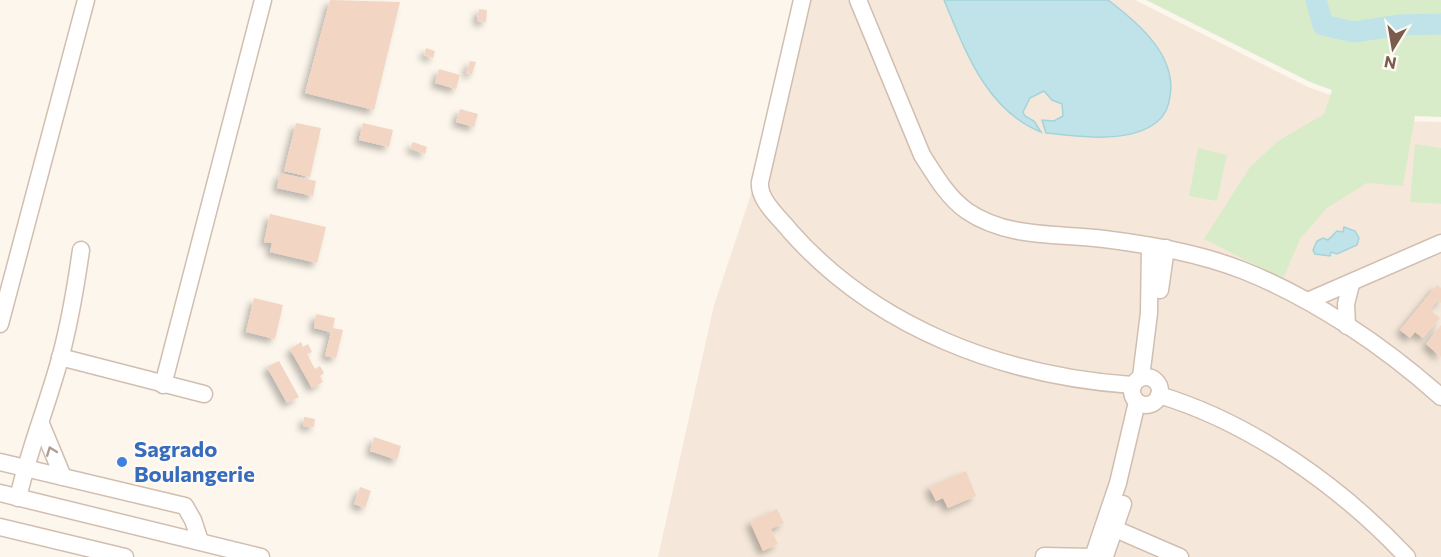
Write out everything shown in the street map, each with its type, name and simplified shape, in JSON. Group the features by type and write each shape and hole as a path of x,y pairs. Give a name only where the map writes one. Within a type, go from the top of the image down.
{"street":[{"path":"0,324 86,0"},
{"path":"163,385 263,0"},
{"path":"802,0 760,182 760,193 775,213 814,256 862,295 920,329 954,346 1039,373 1142,380 1159,385 1159,395 1154,402 1141,404"},
{"path":"858,0 922,155 936,177 966,210 991,223 1027,233 1104,239 1158,247 1242,270 1310,300 1441,397"},
{"path":"1310,300 1441,243"},
{"path":"1141,404 1132,394 1142,380 1158,247"},
{"path":"18,498 34,436 41,424 60,357 81,250"},
{"path":"1347,326 1346,304 1351,284"},
{"path":"60,357 204,394"},
{"path":"1159,395 1207,413 1262,442 1346,500 1407,557"},
{"path":"1105,557 1141,404"},
{"path":"41,424 63,477"},
{"path":"0,462 185,506 193,520 200,541"},
{"path":"0,493 261,557"},
{"path":"0,527 83,552 124,557"},
{"path":"1044,556 1093,557 1111,527"},
{"path":"1111,527 1180,557"}],"shaded area":[{"path":"798,0 1135,0 1308,87 1405,121 1441,122 1441,557 658,557 714,305 762,161"}],"green space":[{"path":"1146,0 1441,0 1441,117 1415,116 1403,186 1367,183 1327,208 1300,239 1283,279 1204,239 1250,167 1278,141 1324,114 1332,90 1310,82"},
{"path":"1415,144 1441,148 1441,204 1410,202"},
{"path":"1198,148 1227,155 1217,201 1189,196"}],"water":[{"path":"944,0 1108,0 1142,29 1161,53 1171,81 1169,103 1163,116 1147,128 1120,136 1089,137 1046,133 1042,120 1054,121 1063,116 1062,104 1052,100 1044,91 1030,98 1023,112 1025,116 1034,121 1041,132 1022,122 992,94 980,76 960,39"},
{"path":"1344,227 1355,231 1359,238 1357,245 1337,254 1331,252 1330,256 1315,254 1313,250 1317,241 1323,238 1328,240 1337,231 1343,232"}],"building":[{"path":"330,0 400,2 374,110 305,93"},
{"path":"479,9 487,10 486,22 477,21"},
{"path":"426,48 435,51 433,58 424,55"},
{"path":"470,61 476,62 472,74 466,73"},
{"path":"439,69 460,75 456,89 435,83"},
{"path":"460,109 478,114 474,127 456,122"},
{"path":"296,123 321,128 310,177 284,171"},
{"path":"363,123 393,130 389,147 359,140"},
{"path":"413,142 427,147 425,154 410,148"},
{"path":"280,173 316,181 313,196 277,188"},
{"path":"270,214 326,227 317,263 270,252 272,243 264,242"},
{"path":"1437,285 1441,288 1441,303 1438,300 1430,310 1440,318 1423,338 1415,332 1410,338 1400,330"},
{"path":"254,298 283,305 275,339 246,332"},
{"path":"316,314 335,318 333,328 343,330 336,358 325,356 331,332 314,328"},
{"path":"1441,325 1441,357 1426,344"},
{"path":"301,342 303,347 308,344 312,352 307,354 315,369 320,366 324,373 320,376 323,382 312,388 290,349"},
{"path":"279,361 299,397 287,403 267,367"},
{"path":"304,417 315,419 314,427 303,426"},
{"path":"374,437 401,446 397,460 370,451"},
{"path":"966,471 976,496 948,508 943,498 936,501 929,487"},
{"path":"360,487 371,491 365,508 354,504"},
{"path":"777,509 784,523 771,529 778,544 763,551 750,522"}],"waterway":[{"path":"1316,0 1323,25 1354,32 1400,25 1441,24"}],"place":[{"name":"Sagrado Boulangerie","path":"122,462"}]}
